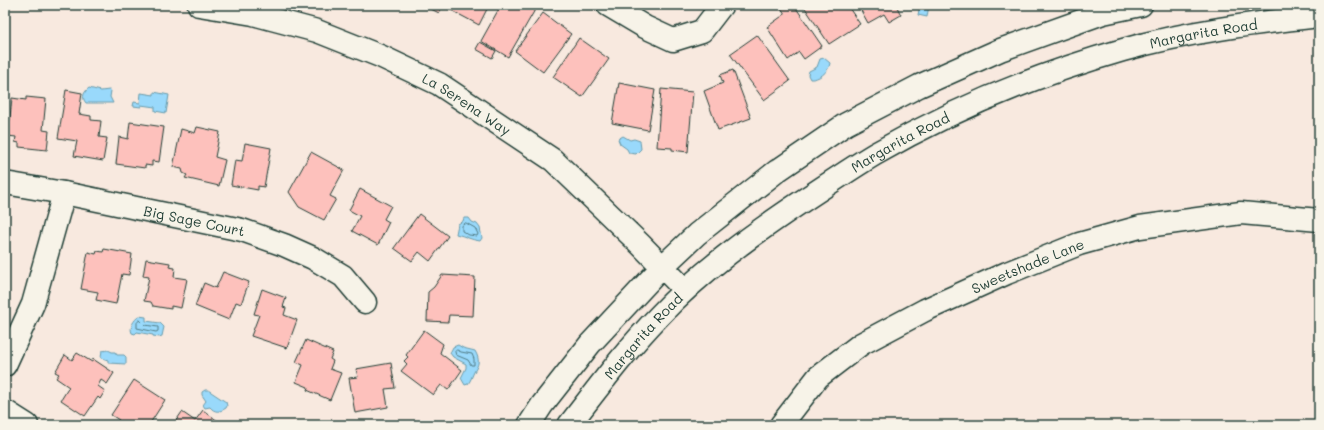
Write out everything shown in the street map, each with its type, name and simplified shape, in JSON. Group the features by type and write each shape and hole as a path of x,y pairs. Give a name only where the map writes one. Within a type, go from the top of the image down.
{"main road":[{"name":"La Serena Way","path":"199,5 253,14 317,31 380,56 440,84 553,160 685,290"},
{"path":"608,5 645,27 673,40 702,31 722,5"},
{"path":"529,425 542,405 590,344 662,267 697,234 777,171 846,124 919,86 1000,50 1103,14 1141,5"},
{"name":"Margarita Road","path":"568,425 616,365 659,316 685,290 717,262 765,226 862,162 938,121 980,101 1040,77 1124,50 1195,33 1319,16"},
{"name":"Big Sage Court","path":"5,183 64,193 242,230 284,245 313,258 343,276 364,302"},
{"path":"5,365 33,304 64,193"},
{"name":"Sweetshade Lane","path":"781,425 818,377 861,344 925,310 1007,273 1079,244 1140,227 1241,213 1319,220"},
{"path":"5,410 27,425"}],"water":[{"path":"920,5 929,5 927,17 918,15"},
{"path":"824,58 830,63 828,69 820,77 810,79 808,75 809,71 817,67 820,59"},
{"path":"89,88 101,91 111,91 110,97 113,103 86,103 84,95"},
{"path":"154,92 169,95 166,113 155,111 155,107 141,105 141,107 133,106 134,102 140,103 141,93 154,95"},
{"path":"623,136 630,140 634,139 640,141 641,149 636,154 629,153 627,149 620,144 618,139"},
{"path":"464,218 469,218 480,228 482,238 480,241 456,234 458,224 463,221"},
{"path":"139,316 146,317 146,321 160,323 164,327 162,336 159,337 137,332 135,334 132,333 132,324"},
{"path":"458,345 475,351 478,357 477,367 468,384 465,385 461,378 466,368 466,364 453,357 450,353 453,347"},
{"path":"108,350 115,352 117,355 124,355 126,357 126,364 108,363 108,360 102,358 101,356 102,351"},
{"path":"208,390 226,402 226,408 218,411 210,407 205,408 203,405 206,401 202,395 202,392"}],"building":[{"path":"423,5 443,5 439,13"},
{"path":"449,5 489,5 479,25 447,8"},
{"path":"501,5 531,5 536,8 508,57 481,41"},
{"path":"786,5 794,5 822,46 804,59 799,52 788,60 767,27 785,14 781,8"},
{"path":"803,5 847,5 860,24 829,44"},
{"path":"858,5 896,5 901,15 889,22 884,14 868,23"},
{"path":"543,13 571,34 543,72 515,51"},
{"path":"757,35 790,81 764,100 730,54"},
{"path":"579,38 609,59 582,97 553,77"},
{"path":"480,42 496,51 492,58 476,49"},
{"path":"733,70 751,118 718,130 704,91 723,83 720,75"},
{"path":"619,83 655,90 648,130 612,123"},
{"path":"661,89 693,92 688,152 672,150 672,148 657,147"},
{"path":"66,90 82,93 79,114 91,116 91,120 101,121 99,137 107,138 103,161 74,156 77,141 58,138"},
{"path":"26,97 46,99 43,130 49,131 47,150 19,147 19,143 15,142 16,137 8,136 12,98 26,100"},
{"path":"130,122 164,127 159,162 152,161 152,166 145,165 145,168 116,164 119,137 128,139"},
{"path":"197,127 220,132 215,157 225,160 219,186 185,178 187,175 183,173 182,169 173,167 181,129 195,133"},
{"path":"245,143 271,148 264,187 258,186 258,190 231,185 235,160 242,161"},
{"path":"311,152 344,170 330,196 336,199 324,220 299,207 289,192"},
{"path":"360,189 391,206 384,219 389,222 378,245 352,231 360,216 349,210"},
{"path":"419,214 448,236 430,261 419,252 412,261 394,248"},
{"path":"104,249 132,254 129,275 122,274 116,304 96,300 98,292 81,289 88,252 96,254 97,251 103,252"},
{"path":"146,259 170,263 169,267 175,268 174,277 187,279 181,308 171,306 171,309 153,306 151,302 144,301 149,277 143,276"},
{"path":"223,272 249,282 241,304 236,302 229,320 195,306 204,283 216,288"},
{"path":"442,275 475,277 473,316 449,315 448,322 427,321 428,292 434,287"},
{"path":"262,289 286,298 283,307 286,308 284,315 297,320 287,348 251,336 259,315 254,314"},
{"path":"424,330 443,344 440,353 462,370 448,390 441,385 433,395 401,371 407,364 404,361 408,357 406,355"},
{"path":"306,340 333,352 330,359 333,361 330,369 341,373 330,400 307,390 308,387 296,382 303,365 296,362"},
{"path":"77,353 92,362 93,359 114,373 107,384 101,380 98,386 105,391 100,399 98,397 85,416 61,400 69,387 56,378 59,374 55,372 65,355 72,360"},
{"path":"391,363 395,388 385,389 388,407 355,413 349,378 358,377 356,369"},
{"path":"134,380 165,400 149,425 116,425 119,420 111,415"},
{"path":"203,410 219,422 217,425 173,425 182,412 195,421"}]}
